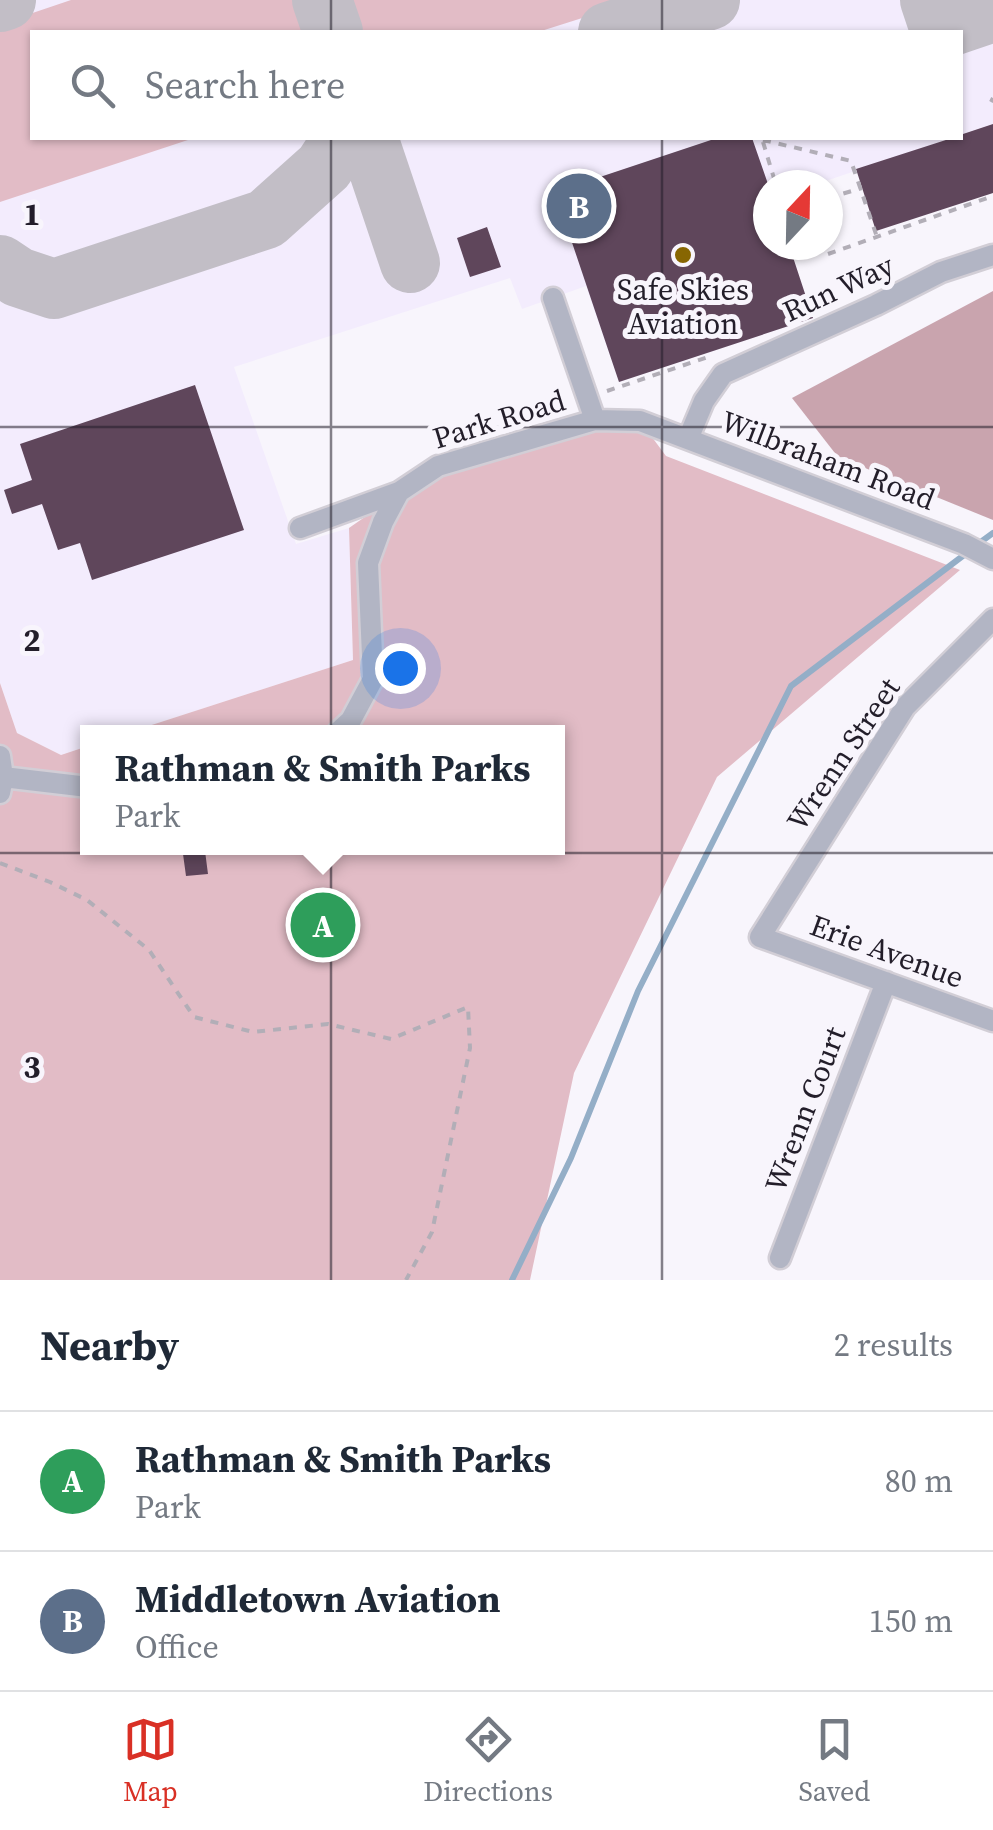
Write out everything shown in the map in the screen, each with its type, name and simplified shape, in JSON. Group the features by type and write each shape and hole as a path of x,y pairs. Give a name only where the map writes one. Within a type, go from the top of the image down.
{"street":[{"name":"Run Way","path":"688,439 704,401 723,374 942,272 993,255"},
{"path":"553,298 596,420"},
{"name":"Park Road","path":"300,528 399,492 438,466 596,420 640,421"},
{"name":"Wilbraham Road","path":"640,421 990,557"},
{"path":"346,725 373,678 368,564 399,492"},
{"name":"Wrenn Street","path":"760,936 905,707 993,618"},
{"path":"0,756 2,785 80,787"},
{"name":"Erie Avenue","path":"760,936 993,1021"},
{"name":"Wrenn Court","path":"780,1258 886,982"}],"path":[{"path":"762,140 771,170"},
{"path":"766,140 851,162 877,237"},
{"path":"843,194 861,189"},
{"path":"843,249 993,196"},
{"path":"588,397 710,356"},
{"path":"0,863 87,900 149,950 194,1017 253,1032 328,1024 391,1039 468,1008 470,1048 432,1232 406,1280"}],"shaded area":[{"path":"0,0 993,0 993,124 963,134 963,30 30,30 30,140 946,140 843,175 843,170 753,170 753,260 794,260 813,318 619,382 586,286 522,309 510,278 234,367 296,544 349,528 353,660 152,725 80,725 80,749 61,755 17,733 0,683"},
{"path":"71,0 293,0 304,30 30,30 30,140 188,140 0,202 0,24"},
{"path":"350,0 614,0 617,7 544,30 360,30"},
{"path":"993,291 993,520 838,457 792,398"},
{"path":"595,420 640,421 666,456 960,570 717,777 574,1073 530,1280 0,1280 0,683 17,733 61,755 80,749 80,855 565,855 565,725 152,725 353,660 349,528 438,466"}],"building":[{"path":"993,124 993,193 876,231 856,169 946,140 963,140 963,134"},
{"path":"711,140 753,140 763,170 753,170 753,260 794,260 813,318 619,382 555,192"},
{"path":"487,227 501,267 470,277 457,238"},
{"path":"195,385 244,530 92,580 80,543 58,550 42,504 12,514 4,490 32,480 20,444"},
{"path":"183,855 206,855 208,874 186,876"}],"waterway":[{"path":"978,544 993,533"},
{"path":"512,1280 571,1158 638,991 791,686 968,552"}],"taxiway":[{"path":"0,2 6,0"},
{"path":"322,0 332,30"},
{"path":"614,30 710,0"},
{"path":"930,0 940,30 993,12"},
{"path":"0,265 18,277 54,289 266,219 324,167 342,140"},
{"path":"369,140 410,263"}],"place":[{"name":"Middletown Aviation","path":"579,206"},
{"name":"Safe Skies Aviation","path":"683,255"},
{"name":"Rathman & Smith Parks","path":"323,925"}]}
